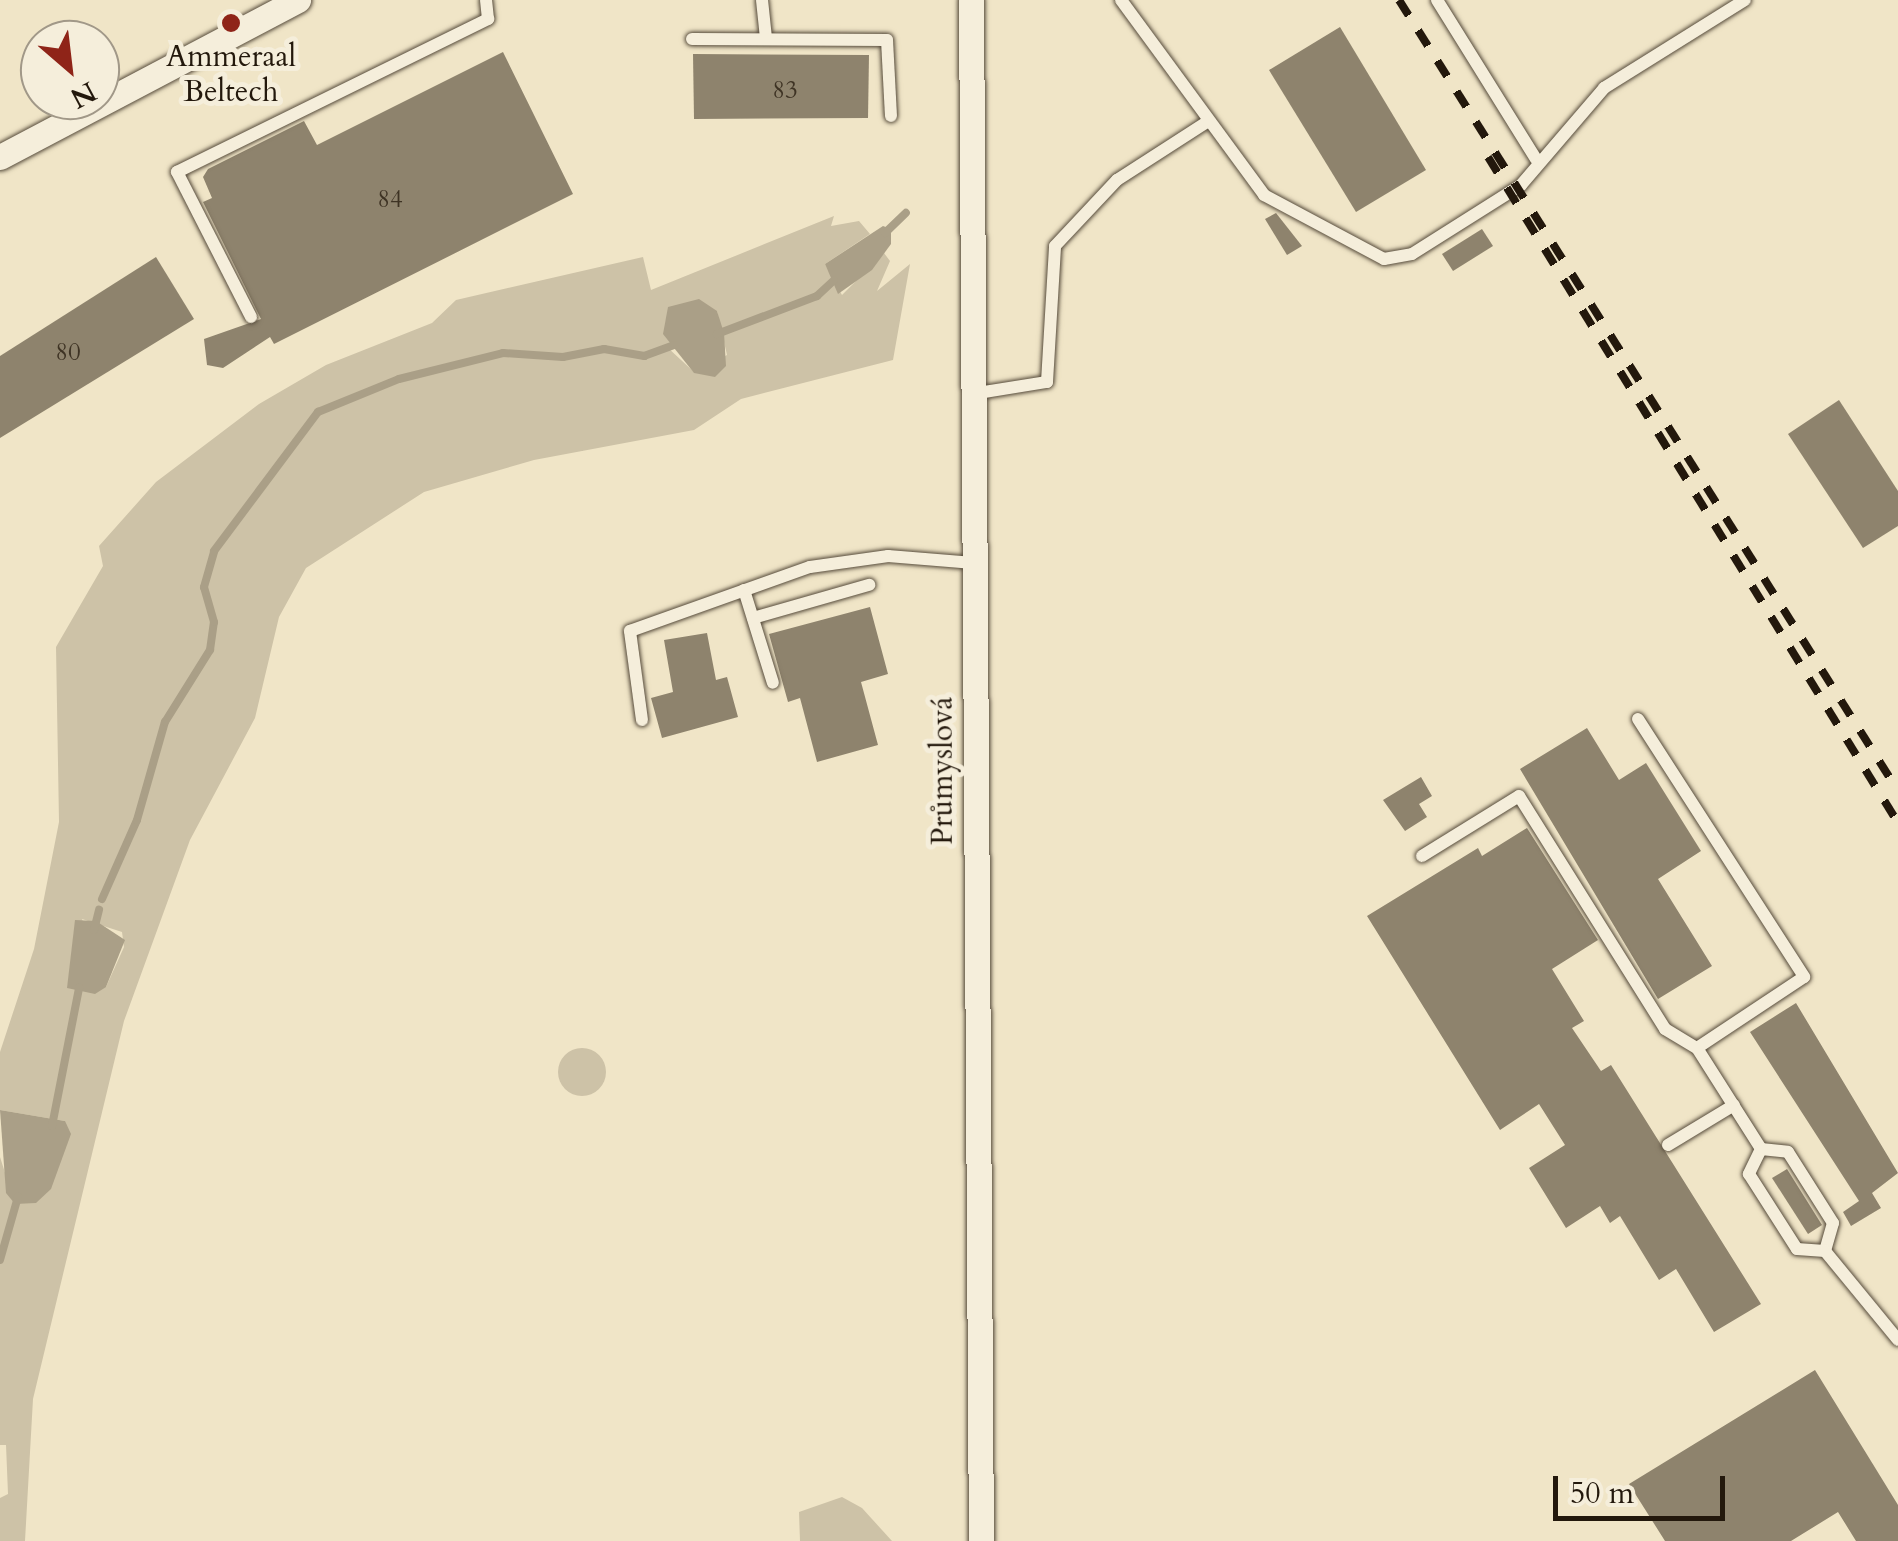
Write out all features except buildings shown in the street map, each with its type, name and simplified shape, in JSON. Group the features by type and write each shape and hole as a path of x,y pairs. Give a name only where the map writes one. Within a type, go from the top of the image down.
{"street":[{"path":"0,157 298,0"},
{"name":"Průmyslová","path":"971,0 978,393 974,563 981,1541"}],"lane":[{"path":"251,316 177,172 488,19 486,0"},
{"path":"762,0 766,40"},
{"path":"1121,0 1264,195 1384,259 1412,254 1521,185 1536,159 1604,88 1745,0"},
{"path":"1438,0 1536,159"},
{"path":"692,39 887,40 891,116"},
{"path":"978,393 1047,382 1055,246 1118,180 1207,122"},
{"path":"642,720 630,631 810,567 888,556 974,563"},
{"path":"753,618 869,585"},
{"path":"744,590 773,683"},
{"path":"1638,719 1804,977 1697,1048"},
{"path":"1422,856 1518,796 1665,1029 1697,1048 1761,1149"},
{"path":"1668,1146 1734,1106"},
{"path":"1761,1149 1749,1174 1797,1249 1824,1251 1898,1340"},
{"path":"1761,1149 1788,1152 1833,1222 1824,1251"}],"shaded area":[{"path":"834,216 831,226 859,221 870,234 825,264 842,295 884,253 890,261 877,291 910,264 893,360 741,399 694,430 534,460 424,492 306,568 279,617 255,718 190,840 124,1021 33,1399 25,1541 0,1541 0,1498 8,1494 6,1445 0,1445 0,1157 15,1204 65,1121 0,1110 0,1052 34,949 59,822 56,647 103,566 99,546 156,482 259,404 326,365 432,323 456,300 643,257 651,290","holes":["717,311 727,355 694,372 667,347","82,919 122,932 124,947 106,987"]},
{"path":"883,226 891,229 891,244 872,270 838,294 825,264"},
{"path":"699,299 717,311 724,333 726,366 715,377 694,373 663,334 668,307"},
{"path":"75,920 96,921 125,940 106,987 95,994 67,988"},
{"path":"582,1048 599,1055 606,1072 599,1089 582,1096 565,1089 558,1072 565,1055"},
{"path":"0,1110 65,1121 71,1134 51,1189 36,1203 15,1204 6,1193"},
{"path":"842,1497 862,1508 892,1541 800,1541 799,1512"}],"waterway":[{"path":"885,233 906,213"},
{"path":"717,334 817,296 834,280"},
{"path":"102,899 137,820 165,722 210,650 214,622 204,587 214,551 318,412 399,379 503,353 563,357 604,349 644,356 674,345"},
{"path":"94,930 99,910"},
{"path":"52,1126 79,988"},
{"path":"0,1260 18,1197"}],"railway":[{"path":"1399,0 1898,791"},
{"path":"1488,157 1898,823"}],"place":[{"name":"Ammeraal Beltech","path":"231,23"}]}
